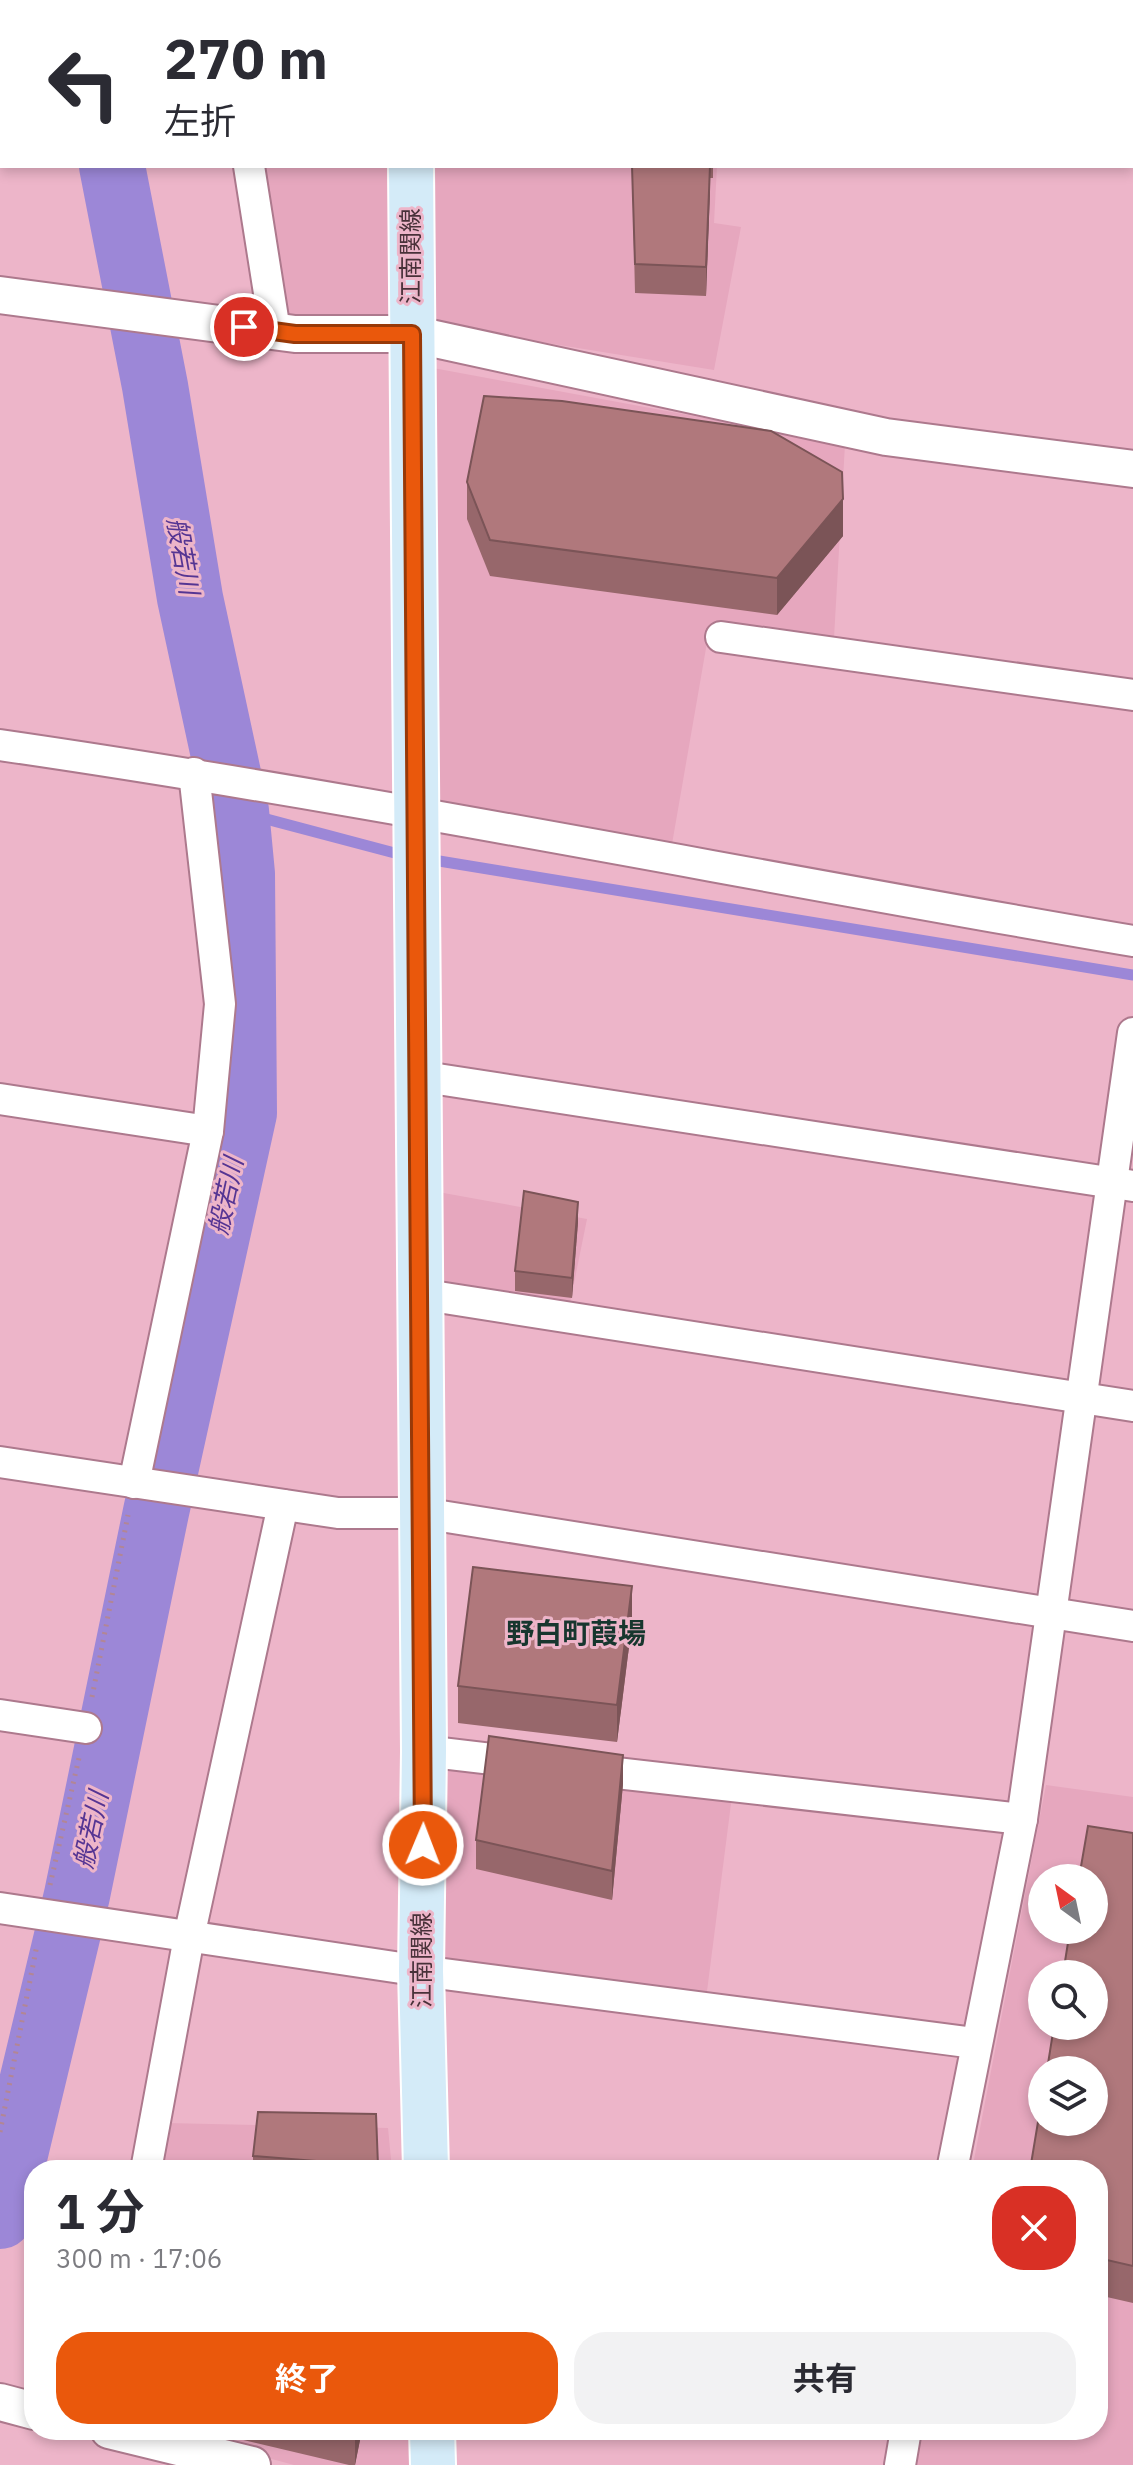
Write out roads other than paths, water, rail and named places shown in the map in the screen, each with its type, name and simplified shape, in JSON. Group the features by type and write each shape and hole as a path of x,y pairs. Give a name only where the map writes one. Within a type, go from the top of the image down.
{"main road":[{"name":"江南関線","path":"411,168 424,1751 421,1971 426,2160"},
{"path":"432,2440 433,2465"}],"street":[{"path":"249,168 275,331"},
{"path":"0,295 275,331 412,334 886,437 1133,469"},
{"path":"721,637 1133,695"},
{"path":"0,745 194,773 860,895 1133,941"},
{"path":"134,1483 208,1131 220,1004 194,773"},
{"path":"954,2160 1022,1819 1081,1399 1122,1184 1133,1033"},
{"path":"418,1076 1122,1184"},
{"path":"0,1099 208,1131"},
{"path":"419,1294 1133,1406"},
{"path":"0,1462 338,1513 422,1513 1133,1626"},
{"path":"148,2160 189,1937 283,1505"},
{"path":"0,1715 86,1728"},
{"path":"424,1751 1022,1819"},
{"path":"0,1908 421,1971 975,2043"},
{"path":"0,2402 24,2408"},
{"path":"150,2440 252,2465"},
{"path":"900,2465 904,2440"}],"waterway":[{"name":"般若川","path":"0,2216 77,1895 156,1512 244,1113 242,874 236,811 190,598 155,386 112,168"},
{"path":"236,811 406,856"},
{"path":"427,859 1133,975"}],"district":[{"name":"野白町葭場","path":"576,1633"}]}
